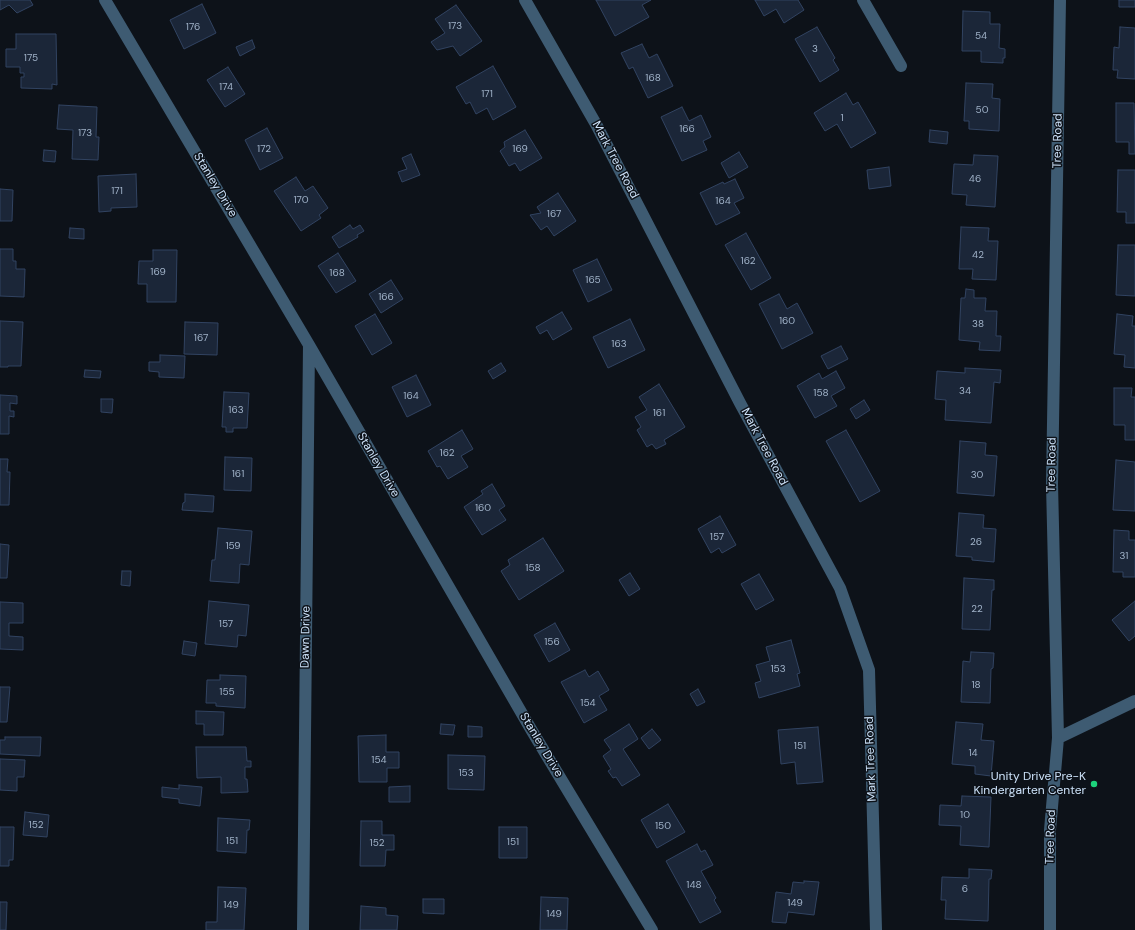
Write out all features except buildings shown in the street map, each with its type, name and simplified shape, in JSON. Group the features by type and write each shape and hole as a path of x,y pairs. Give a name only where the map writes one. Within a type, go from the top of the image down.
{"street":[{"name":"Stanley Drive","path":"105,0 309,345 532,731 652,930"},
{"name":"Mark Tree Road","path":"525,0 597,126 740,403 840,588 869,670 876,930"},
{"path":"863,0 901,66"},
{"name":"Tree Road","path":"1050,930 1050,830 1058,738 1052,484 1060,0"},
{"name":"Dawn Drive","path":"303,930 309,345"},
{"path":"1058,738 1135,701"}],"place":[{"name":"Unity Drive Pre-K Kindergarten Center","path":"1094,784"}]}
